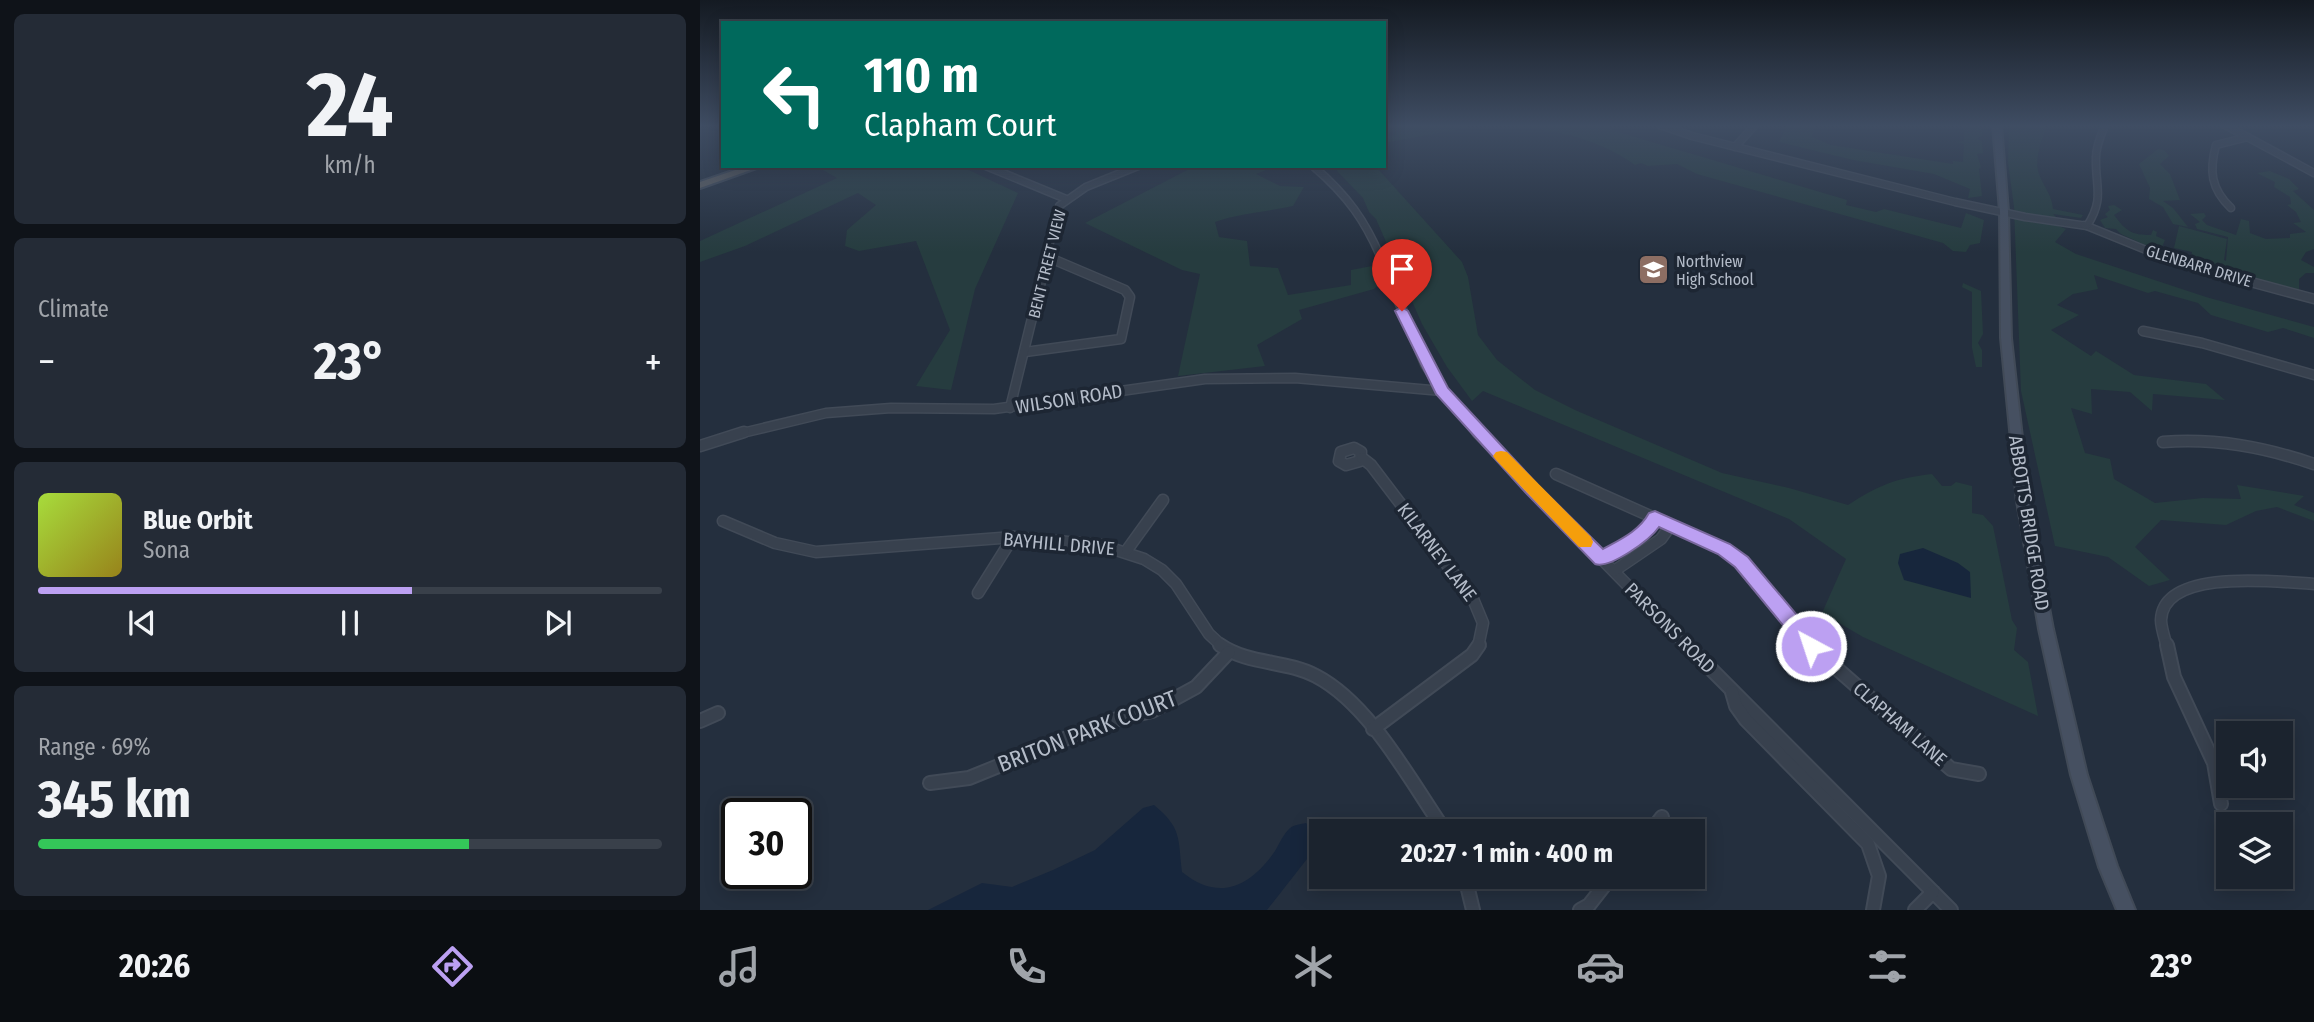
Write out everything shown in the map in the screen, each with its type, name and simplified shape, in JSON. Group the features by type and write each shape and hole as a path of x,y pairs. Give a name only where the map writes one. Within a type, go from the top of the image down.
{"highway":[{"path":"700,178 731,168"},
{"path":"700,185 751,168"}],"main road":[{"name":"ABBOTTS BRIDGE ROAD","path":"2000,167 2004,211 2006,338 2023,500 2046,629 2079,775 2108,867 2126,910"}],"street":[{"name":"GLENBARR DRIVE","path":"1817,167 1955,202 2025,217 2087,226 2174,262 2314,299"},
{"path":"2087,226 2101,201 2098,167"},
{"path":"2212,167 2214,189 2231,208"},
{"path":"991,168 1066,199"},
{"name":"BENT TREET VIEW","path":"1010,408 1059,206 1066,199 1133,168"},
{"name":"PARSONS ROAD","path":"1315,168 1346,195 1369,228 1407,325 1441,391 1532,489 1951,910"},
{"path":"1025,352 1121,339 1130,297 1125,290 1048,257"},
{"path":"2143,331 2202,343 2314,375"},
{"name":"WILSON ROAD","path":"700,446 769,425 837,411 1010,408 1174,382 1235,377 1295,378 1441,391"},
{"path":"2163,442 2224,440 2274,450 2314,464"},
{"name":"KILARNEY LANE","path":"1362,458 1371,465 1468,591 1480,611 1485,632 1480,646 1472,655 1373,729"},
{"name":"CLAPHAM LANE","path":"1556,474 1724,549 1742,562 1811,646 1918,742 1951,769 1979,774"},
{"path":"1127,550 1163,500"},
{"path":"1601,559 1639,537 1651,526 1655,517"},
{"name":"BAYHILL DRIVE","path":"723,521 754,536 809,551 869,551 1013,537 1127,550 1162,569 1176,584 1213,640 1229,652 1242,658 1315,675 1335,687 1373,729 1437,819"},
{"path":"1614,571 1661,539 1671,524"},
{"path":"978,593 1013,537"},
{"path":"1639,537 1650,547"},
{"path":"2221,804 2214,763 2174,677 2161,619 2174,596 2197,585 2245,581 2314,584"},
{"name":"BRITON PARK COURT","path":"930,783 969,778 1109,721 1152,711 1196,687 1229,652"},
{"name":"PARSONS ROAD","path":"1732,690 1736,706 1746,720 1868,844 1880,866 1878,894 1873,910"},
{"path":"700,721 718,713"},
{"path":"1468,889 1473,910"},
{"path":"1580,910 1589,905 1602,889"},
{"path":"1915,910 1933,892"}],"green space":[{"path":"1684,167 1738,167 1847,200 1846,205 1876,212 1884,209 1961,228 1966,213 1984,220 1980,243 1970,245 1966,252 1953,251 1943,243 1697,174"},
{"path":"1896,167 1981,167 1982,196 1968,198 1970,189 1934,174"},
{"path":"2009,167 2037,167 2053,209 2083,215 2081,218 2053,214 2058,219 2056,225 2066,229 2055,242 2076,254 2206,297 2314,327 2314,338 2283,328 2268,332 2211,315 2198,303 2155,291 2148,293 2094,275 2098,289 2073,294 2057,305 2079,315 2051,330 2091,356 2096,351 2134,375 2206,384 2225,400 2153,394 2152,411 2130,392 2091,389 2092,414 2071,408 2085,453 2110,459 2114,479 2155,503 2203,498 2241,499 2237,485 2304,496 2294,505 2314,513 2314,521 2277,507 2256,511 2226,525 2161,520 2135,547 2170,580 2149,586 2108,557 2055,546 2021,391 2014,207"},
{"path":"2141,167 2163,167 2170,174 2180,200 2163,201 2173,208 2188,227 2173,224 2163,207 2149,199 2150,188"},
{"path":"820,168 964,168 1018,193 975,289 951,390 916,386 950,330 916,241 859,251 845,246 847,230 876,205 858,193 745,246 700,262 700,241 837,178"},
{"path":"1191,168 1271,168 1256,174 1280,186 1304,187 1293,206 1215,222 1219,237 1247,241 1250,266 1278,268 1288,295 1351,285 1351,270 1372,266 1379,284 1374,289 1299,310 1302,319 1257,345 1265,366 1178,376 1200,274 1182,270 1085,223"},
{"path":"1339,168 1377,168 1462,262 1468,277 1478,335 1497,360 1535,390 1575,410 1722,473 1848,505 1869,492 1898,480 1932,474 1942,486 1951,486 1956,482 1972,486 1972,513 1983,515 1993,526 2012,620 2017,628 2014,650 2028,662 2038,716 1863,637 1822,613 1846,559 1789,519 1483,391 1472,401 1447,367 1422,324 1376,219 1369,212 1363,198 1337,171"},
{"path":"2270,171 2289,179 2299,189 2293,191 2314,210 2314,249 2306,252 2301,260 2314,267 2314,273 2306,273 2299,279 2299,291 2231,272 2222,263 2215,269 2203,265 2191,257 2192,252 2174,248 2179,226 2227,239 2226,261 2228,237 2197,229 2195,224 2200,222 2190,214 2204,213 2206,216 2202,220 2207,225 2236,235 2241,219 2249,221 2250,233 2266,239 2290,238 2290,234 2306,232 2293,223 2301,222 2296,212 2287,205 2291,204 2290,197 2274,187 2275,182 2257,173"},
{"path":"2114,205 2122,210 2114,215 2129,231 2151,235 2153,230 2157,232 2156,236 2165,240 2160,252 2121,234 2116,229 2105,228 2100,220 2108,217 2105,214 2110,210 2108,206"},
{"path":"1963,283 1981,291 1983,334 1978,343 1982,350 1982,367 1976,367 1972,348 1972,292 1962,287"}],"water":[{"path":"1923,548 1958,563 1970,572 1971,598 1904,580 1898,563 1900,554"},
{"path":"1154,805 1170,820 1179,842 1182,872 1209,886 1233,886 1255,874 1290,828 1296,825 1306,823 1309,826 1309,856 1267,910 928,910 982,883 1012,887 1053,870 1095,850 1143,808"}],"slow traffic":[{"path":"1501,456 1585,542"}],"place":[{"name":"Northview High School","path":"1653,270"}],"route":[{"path":"1402,311 1441,391 1601,559 1646,531 1655,517 1724,549 1742,562 1811,646"}]}
